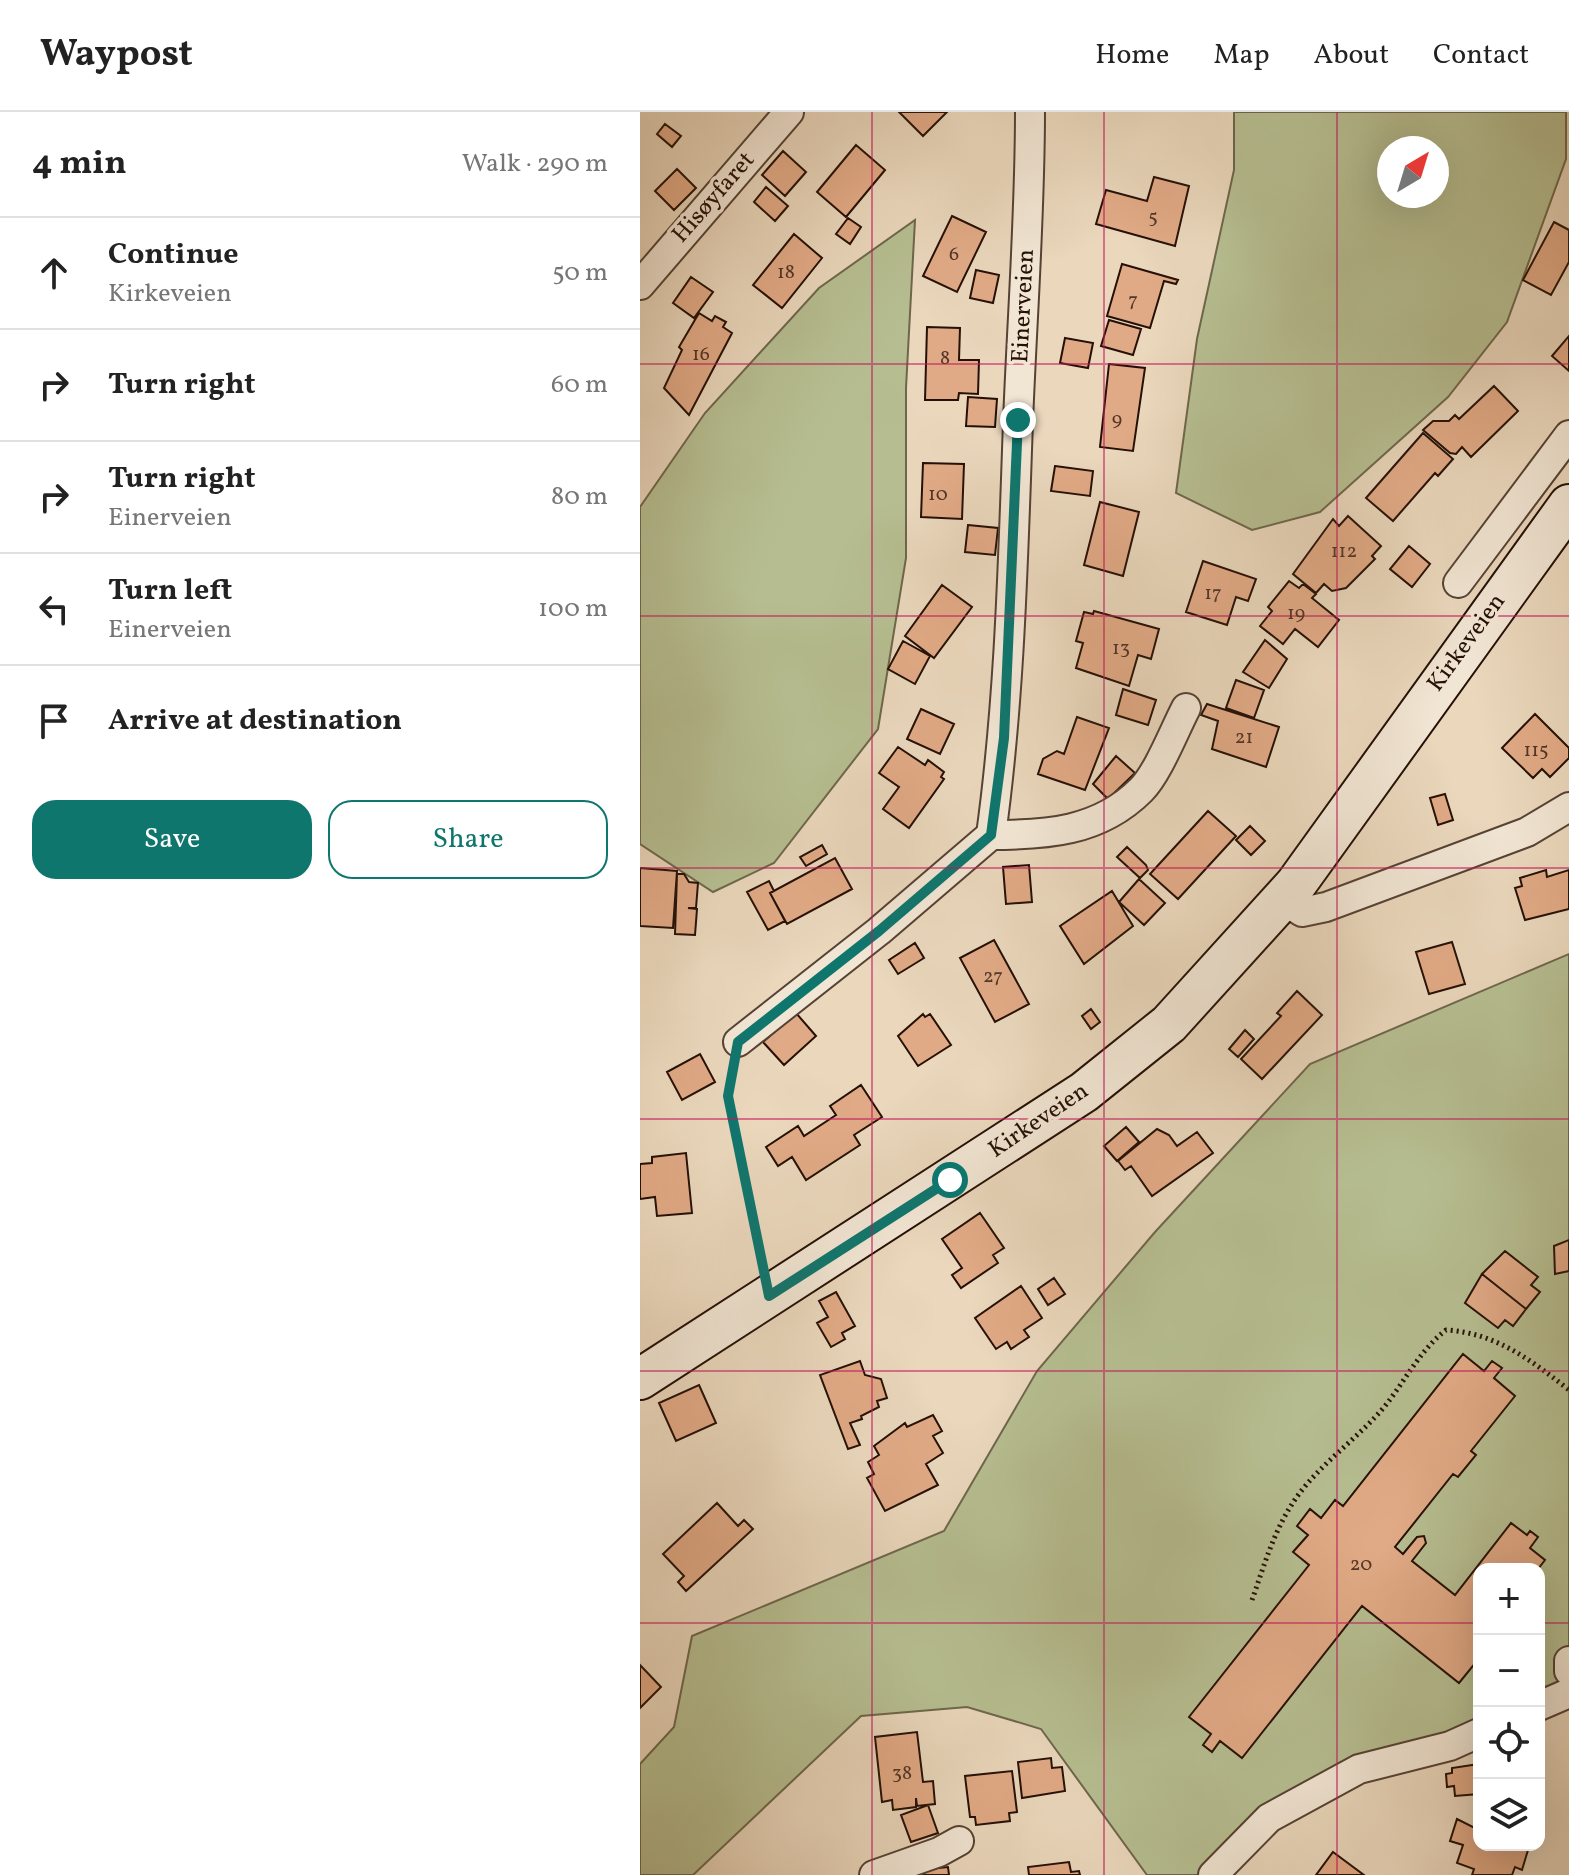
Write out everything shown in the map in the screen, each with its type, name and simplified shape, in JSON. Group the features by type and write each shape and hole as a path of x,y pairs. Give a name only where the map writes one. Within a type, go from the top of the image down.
{"main road":[{"name":"Kirkeveien","path":"640,1379 1084,1092 1129,1058 1206,987 1283,900 1569,505"}],"street":[{"name":"Hisøyfaret","path":"640,285 789,112"},
{"name":"Einerveien","path":"991,835 1004,738 1014,580 1030,204 1030,112"},
{"path":"1458,583 1569,435"},
{"path":"738,1042 879,931 991,835 1042,835 1092,824 1142,789 1186,708"},
{"path":"1283,900 1302,912 1326,907 1527,832 1569,807"},
{"path":"1569,1661 1569,1671"},
{"path":"1545,1703 1569,1693"},
{"path":"1213,1875 1269,1818 1359,1769 1450,1746 1473,1736"},
{"path":"874,1875 939,1852 959,1841"}],"path":[{"path":"738,1042 728,1096 769,1296"},
{"path":"1252,1600 1275,1536 1290,1507 1320,1470 1384,1407 1434,1339 1446,1330 1468,1331 1497,1340 1528,1357 1569,1390"}],"green space":[{"path":"1234,112 1566,112 1566,159 1507,322 1448,397 1320,512 1252,530 1176,493 1197,339 1234,170"},
{"path":"915,220 906,388 906,558 878,729 774,863 713,892 640,844 640,507 705,413 819,288"},
{"path":"1569,954 1569,1248 1555,1265 1569,1272 1569,1663 1545,1712 1545,1563 1473,1563 1473,1734 1264,1824 1228,1875 1147,1875 1041,1729 967,1707 861,1716 693,1875 640,1875 640,1764 674,1727 692,1636 944,1531 1037,1371 1155,1232 1310,1064"}],"building":[{"path":"899,112 947,112 923,136"},
{"path":"665,124 681,136 672,147 657,134"},
{"path":"856,145 885,170 846,217 817,192"},
{"path":"783,151 806,172 785,196 762,175"},
{"path":"677,169 696,188 674,210 655,191"},
{"path":"1154,177 1189,186 1175,246 1096,224 1106,190 1147,201"},
{"path":"766,187 788,206 775,221 754,202"},
{"path":"952,216 986,232 957,292 923,276"},
{"path":"848,218 861,227 850,244 836,234"},
{"path":"1554,222 1569,230 1569,262 1551,295 1523,280"},
{"path":"794,234 822,258 782,308 753,285"},
{"path":"1122,264 1178,280 1176,284 1164,281 1150,328 1107,316"},
{"path":"976,270 999,275 993,303 970,298"},
{"path":"691,277 713,292 694,318 673,303"},
{"path":"699,313 712,321 715,316 726,322 723,327 732,333 689,415 664,388 682,350 679,347"},
{"path":"1109,320 1141,329 1133,355 1101,346"},
{"path":"927,327 960,328 959,360 979,360 978,394 959,393 958,400 925,400"},
{"path":"1569,336 1569,371 1552,356"},
{"path":"1065,338 1093,343 1088,368 1060,363"},
{"path":"1109,364 1145,368 1133,451 1100,447"},
{"path":"1494,386 1518,411 1471,457 1462,447 1456,454 1450,453 1423,430 1433,421 1449,421 1455,415 1459,419"},
{"path":"968,397 997,399 995,427 966,426"},
{"path":"1423,433 1453,459 1438,476 1435,473 1393,521 1366,498"},
{"path":"923,463 964,464 962,519 921,517"},
{"path":"1055,466 1093,471 1090,496 1051,491"},
{"path":"1100,502 1139,512 1123,576 1084,565"},
{"path":"1348,516 1381,546 1372,556 1375,559 1346,588 1332,591 1324,584 1316,593 1293,574 1333,519 1339,526"},
{"path":"968,525 998,528 995,555 965,552"},
{"path":"1409,546 1430,564 1412,587 1390,569"},
{"path":"1203,561 1256,579 1248,601 1236,597 1227,625 1186,612"},
{"path":"1289,581 1299,588 1303,584 1316,594 1312,598 1339,620 1318,647 1295,629 1283,644 1260,626 1272,611 1268,607"},
{"path":"942,585 972,607 934,658 905,636"},
{"path":"1094,611 1159,629 1151,659 1138,655 1129,686 1076,668 1083,643 1076,641 1084,612 1093,614"},
{"path":"1265,640 1287,659 1269,688 1243,672"},
{"path":"903,641 930,656 915,684 888,669"},
{"path":"1236,680 1264,690 1254,718 1226,708"},
{"path":"1123,689 1156,700 1148,725 1116,715"},
{"path":"1207,704 1279,727 1266,767 1212,749 1218,721 1201,715"},
{"path":"921,709 954,724 940,754 907,739"},
{"path":"1535,714 1569,748 1569,758 1550,777 1542,769 1533,778 1502,748"},
{"path":"1077,717 1109,728 1085,790 1038,774 1043,759 1057,751 1064,754"},
{"path":"898,747 925,765 928,760 944,772 941,777 944,779 909,828 883,809 899,787 879,773"},
{"path":"1116,756 1135,773 1108,799 1093,784"},
{"path":"1445,794 1453,820 1438,825 1430,798"},
{"path":"1208,811 1236,836 1178,899 1150,874"},
{"path":"1250,826 1265,841 1251,855 1236,840"},
{"path":"822,845 827,854 806,866 800,857"},
{"path":"1127,847 1146,865 1148,870 1140,878 1117,857"},
{"path":"835,858 852,889 787,924 770,893"},
{"path":"1029,865 1032,902 1006,904 1003,867"},
{"path":"640,868 677,871 673,928 640,926"},
{"path":"1546,870 1547,877 1569,870 1569,909 1525,920 1515,888 1522,886 1520,878"},
{"path":"677,874 684,874 689,882 698,883 696,908 688,908 697,909 695,935 675,934"},
{"path":"1139,879 1165,903 1144,925 1119,902"},
{"path":"769,881 774,891 770,893 785,921 768,930 747,892"},
{"path":"1112,891 1133,926 1084,964 1060,926"},
{"path":"994,940 1029,1004 995,1022 960,958"},
{"path":"1452,942 1465,984 1429,994 1416,952"},
{"path":"915,943 924,958 898,974 889,960"},
{"path":"1297,991 1322,1015 1262,1079 1241,1059 1281,1016 1277,1013"},
{"path":"1091,1009 1100,1022 1091,1029 1082,1016"},
{"path":"796,1013 816,1036 784,1065 763,1042"},
{"path":"923,1014 925,1017 930,1014 951,1045 918,1066 898,1036"},
{"path":"1245,1030 1254,1039 1238,1057 1229,1049"},
{"path":"700,1054 715,1082 682,1100 667,1072"},
{"path":"861,1085 882,1117 854,1135 860,1145 806,1180 792,1157 778,1166 766,1147 798,1126 804,1136 836,1115 830,1106"},
{"path":"1126,1127 1139,1142 1117,1161 1104,1146"},
{"path":"1157,1129 1169,1135 1177,1146 1197,1132 1213,1153 1152,1196 1131,1166 1125,1170 1118,1161"},
{"path":"686,1153 692,1213 657,1216 655,1197 640,1199 640,1164 652,1163 652,1157"},
{"path":"980,1213 1004,1248 993,1255 998,1263 961,1288 952,1275 962,1268 942,1239"},
{"path":"1569,1240 1569,1271 1555,1274 1554,1246"},
{"path":"1505,1251 1538,1277 1531,1285 1540,1292 1526,1309 1482,1274"},
{"path":"1482,1274 1526,1309 1513,1326 1505,1320 1498,1328 1465,1303"},
{"path":"1054,1278 1065,1294 1048,1305 1038,1289"},
{"path":"1021,1286 1042,1318 1024,1330 1029,1337 1011,1349 1007,1342 996,1349 975,1318"},
{"path":"836,1292 855,1326 842,1333 845,1339 831,1347 817,1323 828,1317 819,1301"},
{"path":"1463,1354 1484,1371 1492,1361 1502,1368 1494,1378 1515,1396 1471,1451 1476,1455 1458,1477 1453,1474 1395,1547 1403,1554 1417,1537 1424,1536 1426,1543 1412,1561 1455,1595 1473,1572 1473,1666 1459,1683 1362,1606 1242,1758 1220,1741 1212,1752 1203,1745 1211,1734 1189,1717 1309,1565 1293,1552 1308,1535 1297,1526 1310,1509 1321,1518 1335,1500 1343,1506"},
{"path":"860,1361 865,1375 881,1379 887,1398 877,1401 879,1407 861,1416 862,1419 850,1423 860,1445 848,1449 820,1375"},
{"path":"699,1385 716,1423 676,1441 659,1403"},
{"path":"933,1415 942,1431 933,1436 943,1453 926,1464 938,1485 885,1511 867,1478 874,1474 868,1462 879,1455 874,1446 905,1423 907,1427"},
{"path":"717,1503 738,1526 744,1520 753,1529 686,1591 678,1582 684,1576 663,1554"},
{"path":"1511,1523 1527,1535 1530,1531 1538,1537 1530,1548 1545,1560 1543,1563 1480,1563"},
{"path":"640,1665 661,1687 640,1708"},
{"path":"917,1732 923,1782 933,1781 935,1804 917,1806 916,1798 916,1807 893,1810 892,1800 882,1802 875,1737"},
{"path":"1051,1758 1052,1768 1062,1767 1065,1791 1022,1798 1018,1762"},
{"path":"1473,1765 1473,1794 1455,1796 1454,1786 1447,1787 1446,1774 1452,1773 1452,1768"},
{"path":"1012,1771 1017,1812 1009,1813 1010,1821 976,1825 975,1817 970,1817 965,1776"},
{"path":"928,1805 938,1833 911,1842 901,1815"},
{"path":"1457,1819 1473,1827 1473,1851 1528,1851 1522,1870 1515,1867 1512,1875 1472,1875 1474,1869 1457,1863 1463,1845 1450,1841"},
{"path":"1333,1852 1364,1875 1316,1875"},
{"path":"1069,1862 1071,1872 1079,1871 1080,1875 1029,1875 1028,1867"},
{"path":"948,1867 949,1875 920,1875 919,1870"}],"route":[{"path":"950,1180 769,1296 728,1096 738,1042 879,931 991,835 1004,738 1014,580 1018,420"}]}
